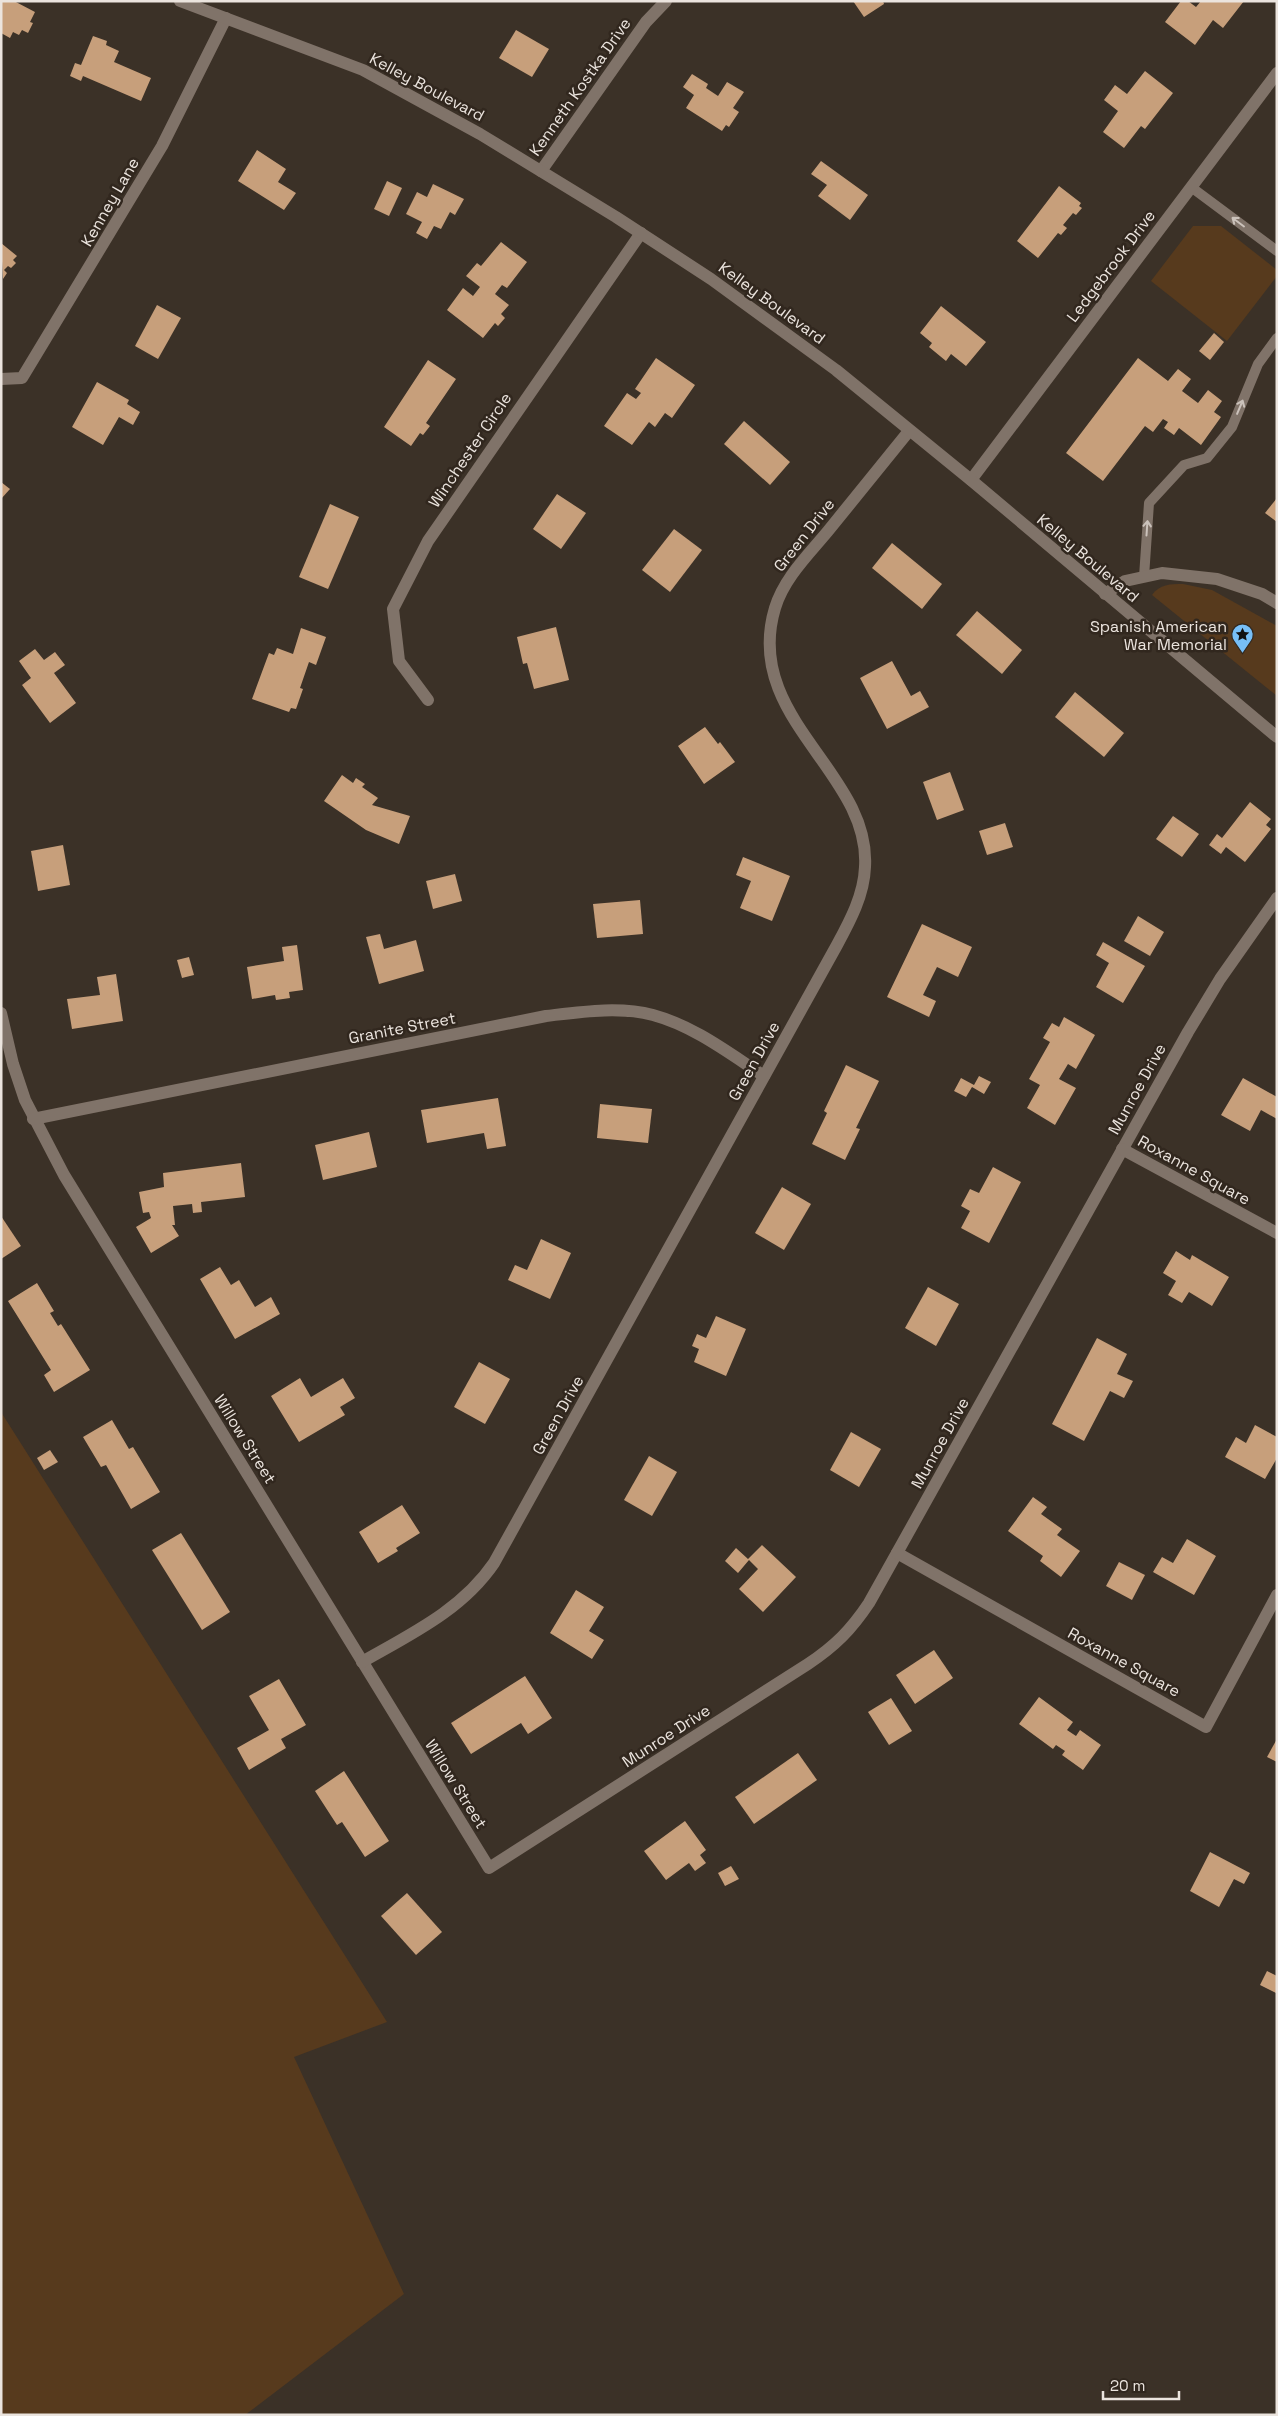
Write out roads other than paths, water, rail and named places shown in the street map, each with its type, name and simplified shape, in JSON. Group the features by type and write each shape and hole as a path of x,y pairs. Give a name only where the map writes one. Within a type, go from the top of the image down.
{"street":[{"name":"Kelley Boulevard","path":"180,1 363,70 480,134 641,233 711,279 828,364 971,480 1277,737"},
{"name":"Kenneth Kostka Drive","path":"540,171 646,22 666,1"},
{"name":"Kenney Lane","path":"1,379 22,378 54,328 162,146 226,18"},
{"name":"Ledgebrook Drive","path":"971,480 1277,72"},
{"name":"Winchester Circle","path":"428,700 399,661 393,609 428,541 641,233"},
{"name":"Green Drive","path":"362,1662 448,1611 466,1597 485,1576 846,930 866,868 865,845 851,806 808,743 784,701 775,679 770,655 775,609 793,574 909,431"},
{"path":"1105,594 1125,581 1162,573 1217,579 1262,594 1277,604"},
{"name":"Munroe Drive","path":"489,1868 832,1647 853,1627 897,1553 1122,1149 1220,979 1277,898"},
{"name":"Granite Street","path":"33,1119 546,1016 600,1010 653,1015 702,1035 764,1076"},
{"name":"Willow Street","path":"1,1013 13,1064 33,1119 69,1183 489,1868"},
{"name":"Roxanne Square","path":"1122,1149 1277,1233"},
{"name":"Roxanne Square","path":"897,1553 1206,1727 1277,1595"}],"lane":[{"path":"1191,187 1277,251"},
{"path":"1144,577 1149,503 1184,465 1207,458 1232,427 1258,364 1277,338"}],"place":[{"name":"Spanish American War Memorial","path":"1243,654"}]}
